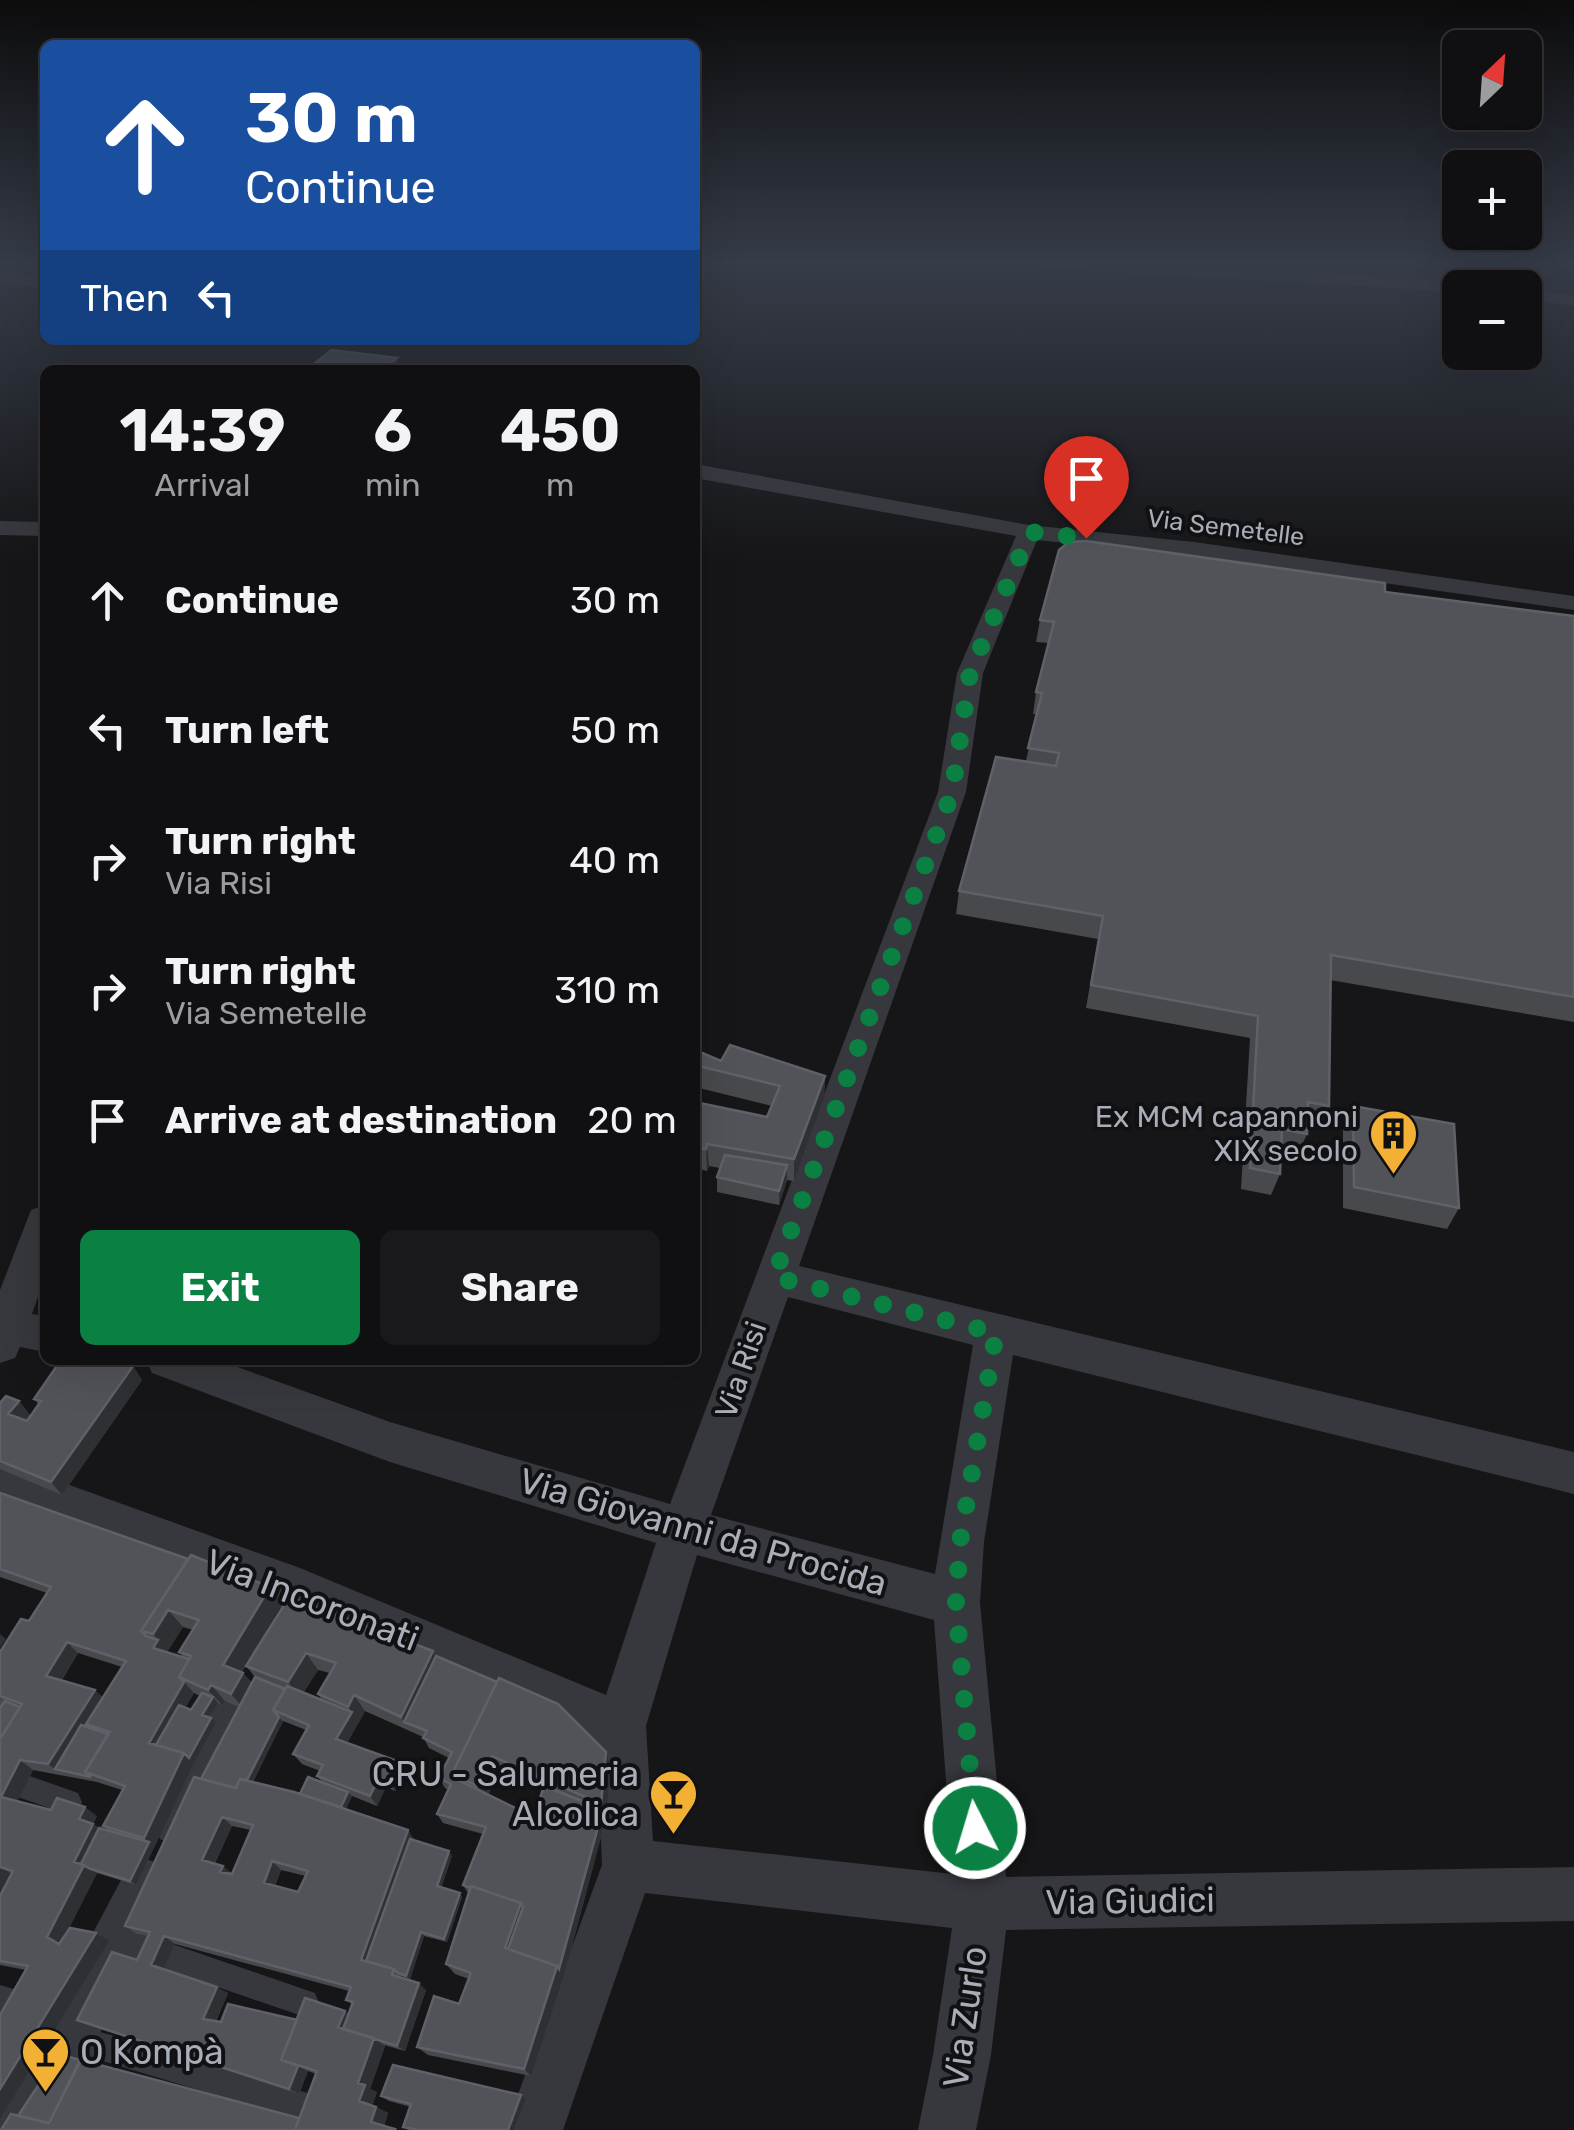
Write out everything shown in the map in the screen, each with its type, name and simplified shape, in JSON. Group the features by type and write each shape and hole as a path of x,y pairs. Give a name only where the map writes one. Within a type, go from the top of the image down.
{"street":[{"name":"Via Semetelle","path":"700,472 1030,532 1212,551 1574,603"},
{"path":"0,528 40,530"},
{"name":"Via Risi","path":"628,1864 621,1726 661,1591 952,792 970,673 1030,532"},
{"path":"13,1333 40,1238"},
{"path":"774,1277 1574,1472"},
{"path":"982,1904 956,1603 960,1542 996,1333"},
{"name":"Via Giovanni da Procida","path":"181,1365 390,1442 684,1530 956,1603"},
{"name":"Via Incoronati","path":"0,1481 291,1607 621,1726"},
{"path":"8,2130 68,2036 148,1950 244,1686"},
{"path":"534,2130 628,1864"},
{"name":"Via Giudici","path":"628,1864 982,1904 1574,1894"},
{"name":"Via Zurlo","path":"947,2130 962,2055 982,1904"}],"lane":[{"path":"10,1785 69,1802"},
{"path":"148,1950 306,2003"},
{"path":"68,2036 310,2109"}],"building":[{"path":"317,361 393,361 388,365 313,365"},
{"path":"1086,541 1385,583 1385,592 1574,616 1574,997 1331,955 1329,1106 1308,1102 1307,1134 1282,1129 1280,1174 1250,1168 1258,1016 1091,985 1103,916 959,891 996,757 1056,766 1059,753 1028,748 1042,693 1036,692 1054,622 1040,620 1059,550 1069,542"},
{"path":"730,1045 825,1076 794,1159 707,1144 706,1149 700,1148 700,1103 767,1117 780,1086 700,1066 700,1052 721,1061"},
{"name":"Ex MCM capannoni XIX secolo","path":"1353,1106 1454,1124 1459,1208 1354,1187"},
{"path":"725,1155 787,1165 779,1191 717,1177"},
{"path":"58,1365 133,1366 51,1482 0,1461 0,1403 6,1396 19,1401 8,1414 27,1421 41,1401 34,1399"},
{"path":"0,1493 188,1559 141,1631 158,1640 153,1648 189,1659 179,1677 184,1682 149,1743 184,1753 144,1838 103,1826 125,1786 85,1772 110,1732 86,1724 126,1661 67,1642 46,1676 95,1690 48,1764 20,1760 1,1797 51,1810 57,1798 85,1807 79,1819 93,1824 74,1862 84,1865 47,1937 59,1944 70,1928 96,1933 0,2089 0,2015 28,1966 0,1961 0,1896 13,1871 0,1867 0,1739 22,1704 0,1696 0,1652 21,1619 29,1621 51,1587 0,1569"},
{"path":"191,1555 270,1587 223,1665 243,1673 231,1694 211,1685 208,1690 179,1677 191,1656 179,1652 199,1620 168,1610 153,1634 141,1631"},
{"path":"289,1597 433,1651 401,1717 354,1695 348,1707 318,1694 336,1663 306,1653 288,1682 246,1666"},
{"path":"436,1656 497,1682 452,1774 454,1778 534,1817 544,1786 603,1809 559,1969 508,1949 523,1907 521,1903 463,1885 486,1827 437,1814 451,1784 439,1778 452,1752 423,1738 427,1731 404,1722"},
{"path":"255,1677 285,1689 273,1710 279,1717 247,1780 240,1779 236,1788 201,1779"},
{"path":"499,1678 558,1704 606,1752 601,1804 492,1756 477,1786 452,1774"},
{"path":"287,1686 352,1712 336,1739 397,1761 388,1782 379,1778 370,1796 317,1776 323,1765 293,1754 309,1725 273,1710"},
{"path":"202,1693 213,1697 202,1715 211,1718 189,1758 156,1745 179,1705 191,1710"},
{"path":"5,1701 20,1707 0,1739 0,1708"},
{"path":"81,1725 108,1734 85,1772 91,1777 55,1769"},
{"path":"194,1777 236,1788 240,1779 294,1792 408,1830 361,1960 394,1969 392,1975 419,1983 397,2046 343,2029 353,2002 346,2000 351,1987 164,1936 151,1965 217,1987 203,2019 221,2022 228,2004 297,2020 281,2060 298,2066 289,2089 77,2020 112,1952 137,1960 150,1932 125,1926","holes":["222,1817 253,1825 232,1874 220,1872 223,1866 202,1860","272,1861 308,1871 298,1892 264,1883"]},
{"path":"308,1777 348,1792 341,1807 300,1794"},
{"path":"99,1828 149,1842 130,1881 81,1864"},
{"path":"410,1839 449,1851 437,1886 460,1893 444,1939 421,1932 406,1976 366,1961"},
{"path":"471,1886 521,1903 505,1948 557,1966 524,2069 417,2047 434,1996 459,2004 471,1973 446,1964"},
{"path":"305,1998 345,2011 338,2027 374,2038 358,2083 365,2085 359,2101 376,2107 371,2122 394,2130 295,2130 317,2071 281,2060"},
{"path":"59,2054 80,2060 49,2123 18,2116"},
{"path":"81,2060 299,2118 295,2130 1,2130 11,2114 49,2123"},
{"path":"393,2065 521,2095 508,2130 403,2127 411,2104 381,2096"}],"place":[{"name":"Ex MCM capannoni XIX secolo","path":"1393,1176"},
{"name":"CRU - Salumeria Alcolica","path":"674,1836"},
{"name":"O Kompà","path":"45,2094"}],"route":[{"path":"975,1828 956,1603 960,1542 996,1333 774,1277 952,792 970,673 1030,532 1086,538"}]}
